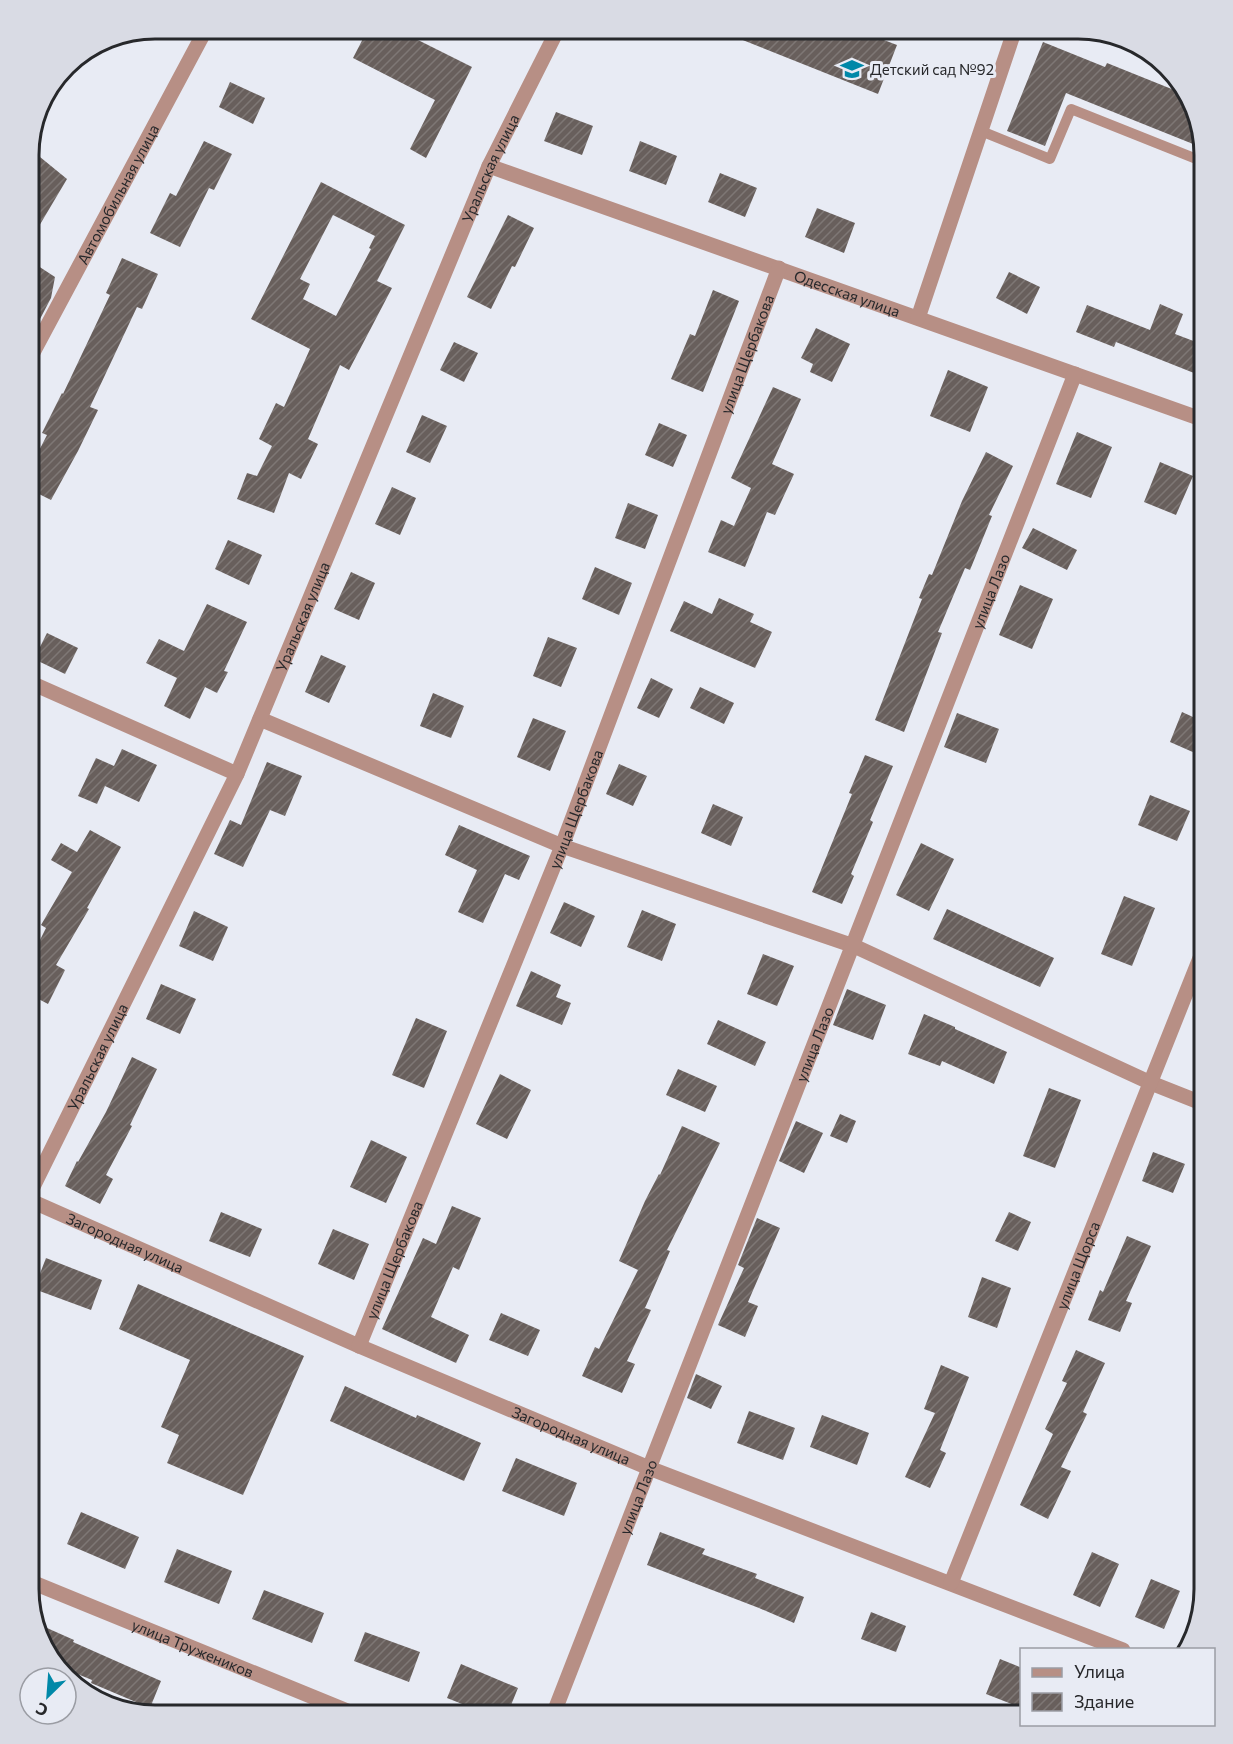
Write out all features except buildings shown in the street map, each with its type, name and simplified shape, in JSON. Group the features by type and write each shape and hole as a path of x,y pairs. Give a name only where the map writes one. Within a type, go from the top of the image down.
{"street":[{"name":"Автомобильная улица","path":"39,341 201,39"},
{"name":"Уральская улица","path":"39,1175 237,774 489,166 553,39"},
{"path":"918,318 1012,39"},
{"name":"Одесская улица","path":"489,166 1194,416"},
{"name":"улица Щербакова","path":"359,1346 562,846 779,268"},
{"name":"улица Лазо","path":"558,1705 1075,374"},
{"path":"39,686 237,774"},
{"path":"260,719 562,846 854,946 1151,1083 1194,1100"},
{"name":"улица Щорса","path":"951,1583 1194,973"},
{"name":"Загородная улица","path":"39,1204 359,1346 649,1468 1118,1648"},
{"name":"улица Тружеников","path":"39,1585 332,1705"}],"lane":[{"path":"981,131 1050,159 1071,109 1194,158"}],"place":[{"name":"Детский сад №92","path":"852,69"}]}
